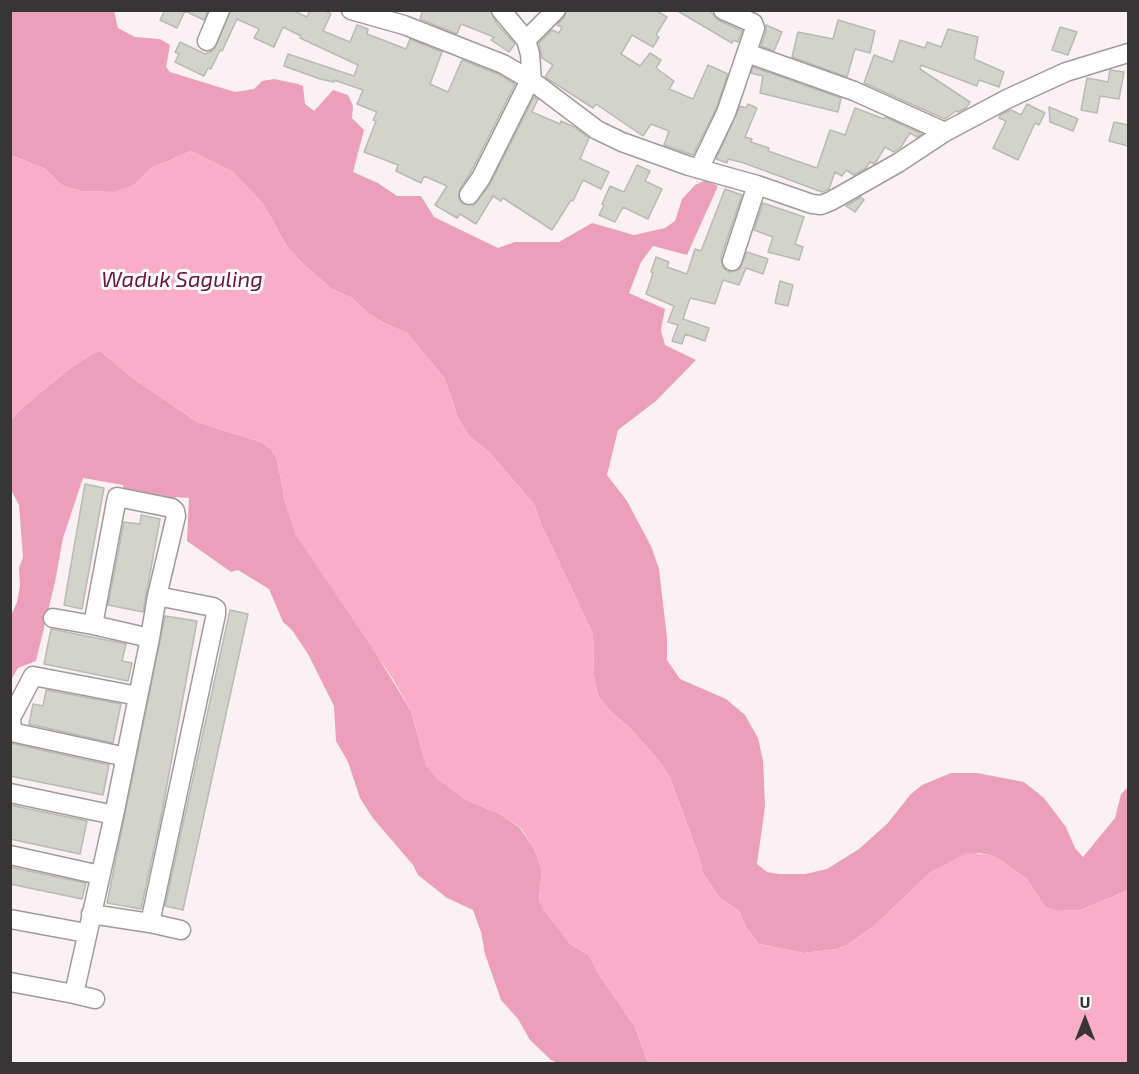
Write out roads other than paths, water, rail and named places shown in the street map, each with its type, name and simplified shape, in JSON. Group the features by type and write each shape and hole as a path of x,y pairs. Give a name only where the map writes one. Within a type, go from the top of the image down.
{"street":[{"path":"207,41 220,10"},
{"path":"351,10 404,25 503,64 531,80 597,130 622,142 699,169 821,205 898,163 945,132 1007,99 1066,72 1128,53"},
{"path":"469,195 481,178 531,80 530,54 526,40 501,10"},
{"path":"526,40 556,10"},
{"path":"699,169 726,113 755,25 753,22 723,10"},
{"path":"747,53 854,91 945,132"},
{"path":"732,261 757,185"},
{"path":"74,994 114,815 157,596 176,516 172,508 117,497 93,625"},
{"path":"150,923 216,614 216,609 213,607 157,596"},
{"path":"53,618 150,638"},
{"path":"126,756 16,733 12,730 11,718 33,676 138,696"},
{"path":"10,794 114,815"},
{"path":"10,855 100,875"},
{"path":"91,914 181,930"},
{"path":"10,919 86,933"},
{"path":"10,982 95,999"}],"water":[{"name":"Waduk Saguling","path":"191,151 233,172 264,205 286,245 300,261 332,289 352,298 368,313 386,324 407,333 445,379 458,418 469,436 488,451 534,504 541,524 593,634 594,676 598,696 659,761 670,778 701,862 702,872 720,898 739,911 746,927 759,944 804,953 837,949 847,945 874,926 932,871 966,853 990,855 999,859 1027,879 1045,907 1057,911 1081,910 1128,890 1128,1063 648,1063 635,1027 598,973 589,955 570,944 543,910 539,900 542,869 533,847 521,828 500,814 464,799 437,779 426,765 411,711 393,679 295,534 286,506 277,459 271,449 261,442 197,422 134,379 100,351 69,369 23,407 11,420 11,155 45,169 61,185 81,191 114,192 135,184 151,168"}]}
